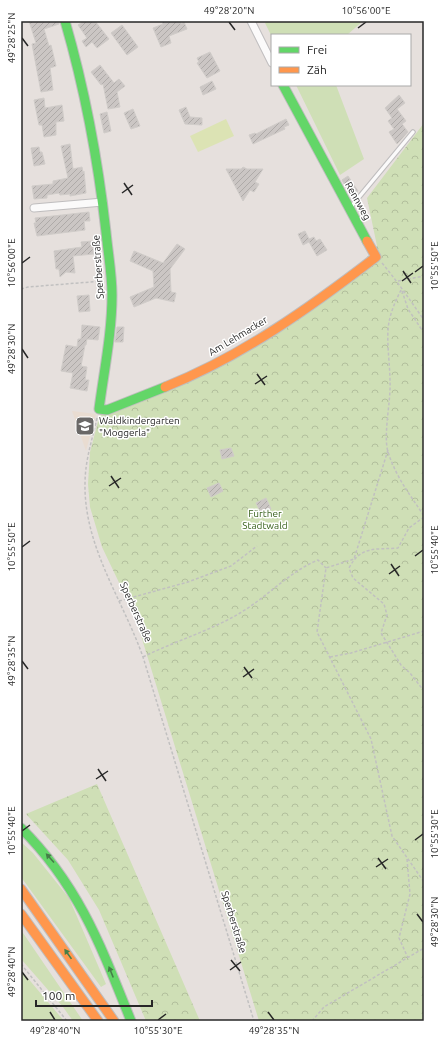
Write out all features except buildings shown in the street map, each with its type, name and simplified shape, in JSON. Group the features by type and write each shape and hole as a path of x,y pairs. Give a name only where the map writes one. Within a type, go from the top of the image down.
{"main road":[{"name":"Sperberstraße","path":"65,21 80,73 94,137 103,202 111,280 112,295 110,322 99,409"},
{"name":"Rennweg","path":"284,86 376,257"},
{"name":"Am Lehmacker","path":"99,409 107,410 202,371 259,338 376,257"},
{"path":"21,828 53,862 72,888 93,927 131,1021"},
{"path":"21,889 114,1021"},
{"path":"21,913 98,1021"}],"street":[{"path":"251,21 271,61"},
{"path":"34,208 103,202"}],"lane":[{"path":"349,209 413,132"}],"path":[{"path":"376,257 398,281 408,309 424,333"},
{"path":"398,281 424,276"},
{"path":"21,289 28,287 111,280"},
{"path":"401,290 424,320"},
{"path":"401,290 393,306 388,330 390,381 390,408 387,423 388,450 354,559 349,568 353,578 384,604 387,615 381,633 401,665 410,673 424,691"},
{"name":"Sperberstraße","path":"99,409 88,448 85,483 86,507 93,539 118,600 133,628 143,657 254,1021"},
{"path":"326,568 354,559 363,551 398,548 409,528 424,516 404,489 388,450"},
{"path":"118,600 188,582 230,566 257,546"},
{"path":"143,657 220,624 238,614 257,603 304,566 318,560 326,568"},
{"path":"326,568 317,632 371,739 392,836 424,882"},
{"path":"329,657 351,653 386,641 424,631"},
{"path":"407,859 410,894 399,938 408,958"},
{"path":"312,1021 324,1007 424,948"},
{"path":"21,964 67,1021"}],"shaded area":[{"name":"Waldkindergarten \"Moggerla\"","path":"72,411 96,414 86,451"}],"green space":[{"path":"268,21 363,21 348,34 271,35 265,23"},
{"path":"296,86 336,86 364,159 340,175"},
{"path":"226,119 234,136 198,152 190,136"},
{"name":"Fürther Stadtwald","path":"424,123 424,1021 259,1021 135,616 102,547 90,507 88,484 90,452 100,414 214,367 334,294 377,246 367,198"},
{"path":"97,784 200,1021 146,1021 99,910 68,860 26,814"},
{"path":"21,842 33,853 69,898 106,984 101,987 21,877"},
{"path":"21,930 83,1021 73,1021 63,1007 21,959"},
{"path":"21,970 64,1021 23,1021 21,1018"}],"traffic: fast":[{"path":"65,21 85,99 95,152 103,205 111,279 111,324 99,409 107,410 165,387"},
{"path":"284,86 367,241"},
{"path":"21,828 41,850 73,895 98,942 131,1021"}],"traffic: slow":[{"path":"165,387 193,375 248,346 275,330 326,294 376,257 367,241"},
{"path":"21,889 114,1021"},
{"path":"21,914 98,1021"}],"place":[{"name":"Waldkindergarten \"Moggerla\"","path":"85,426"}]}
